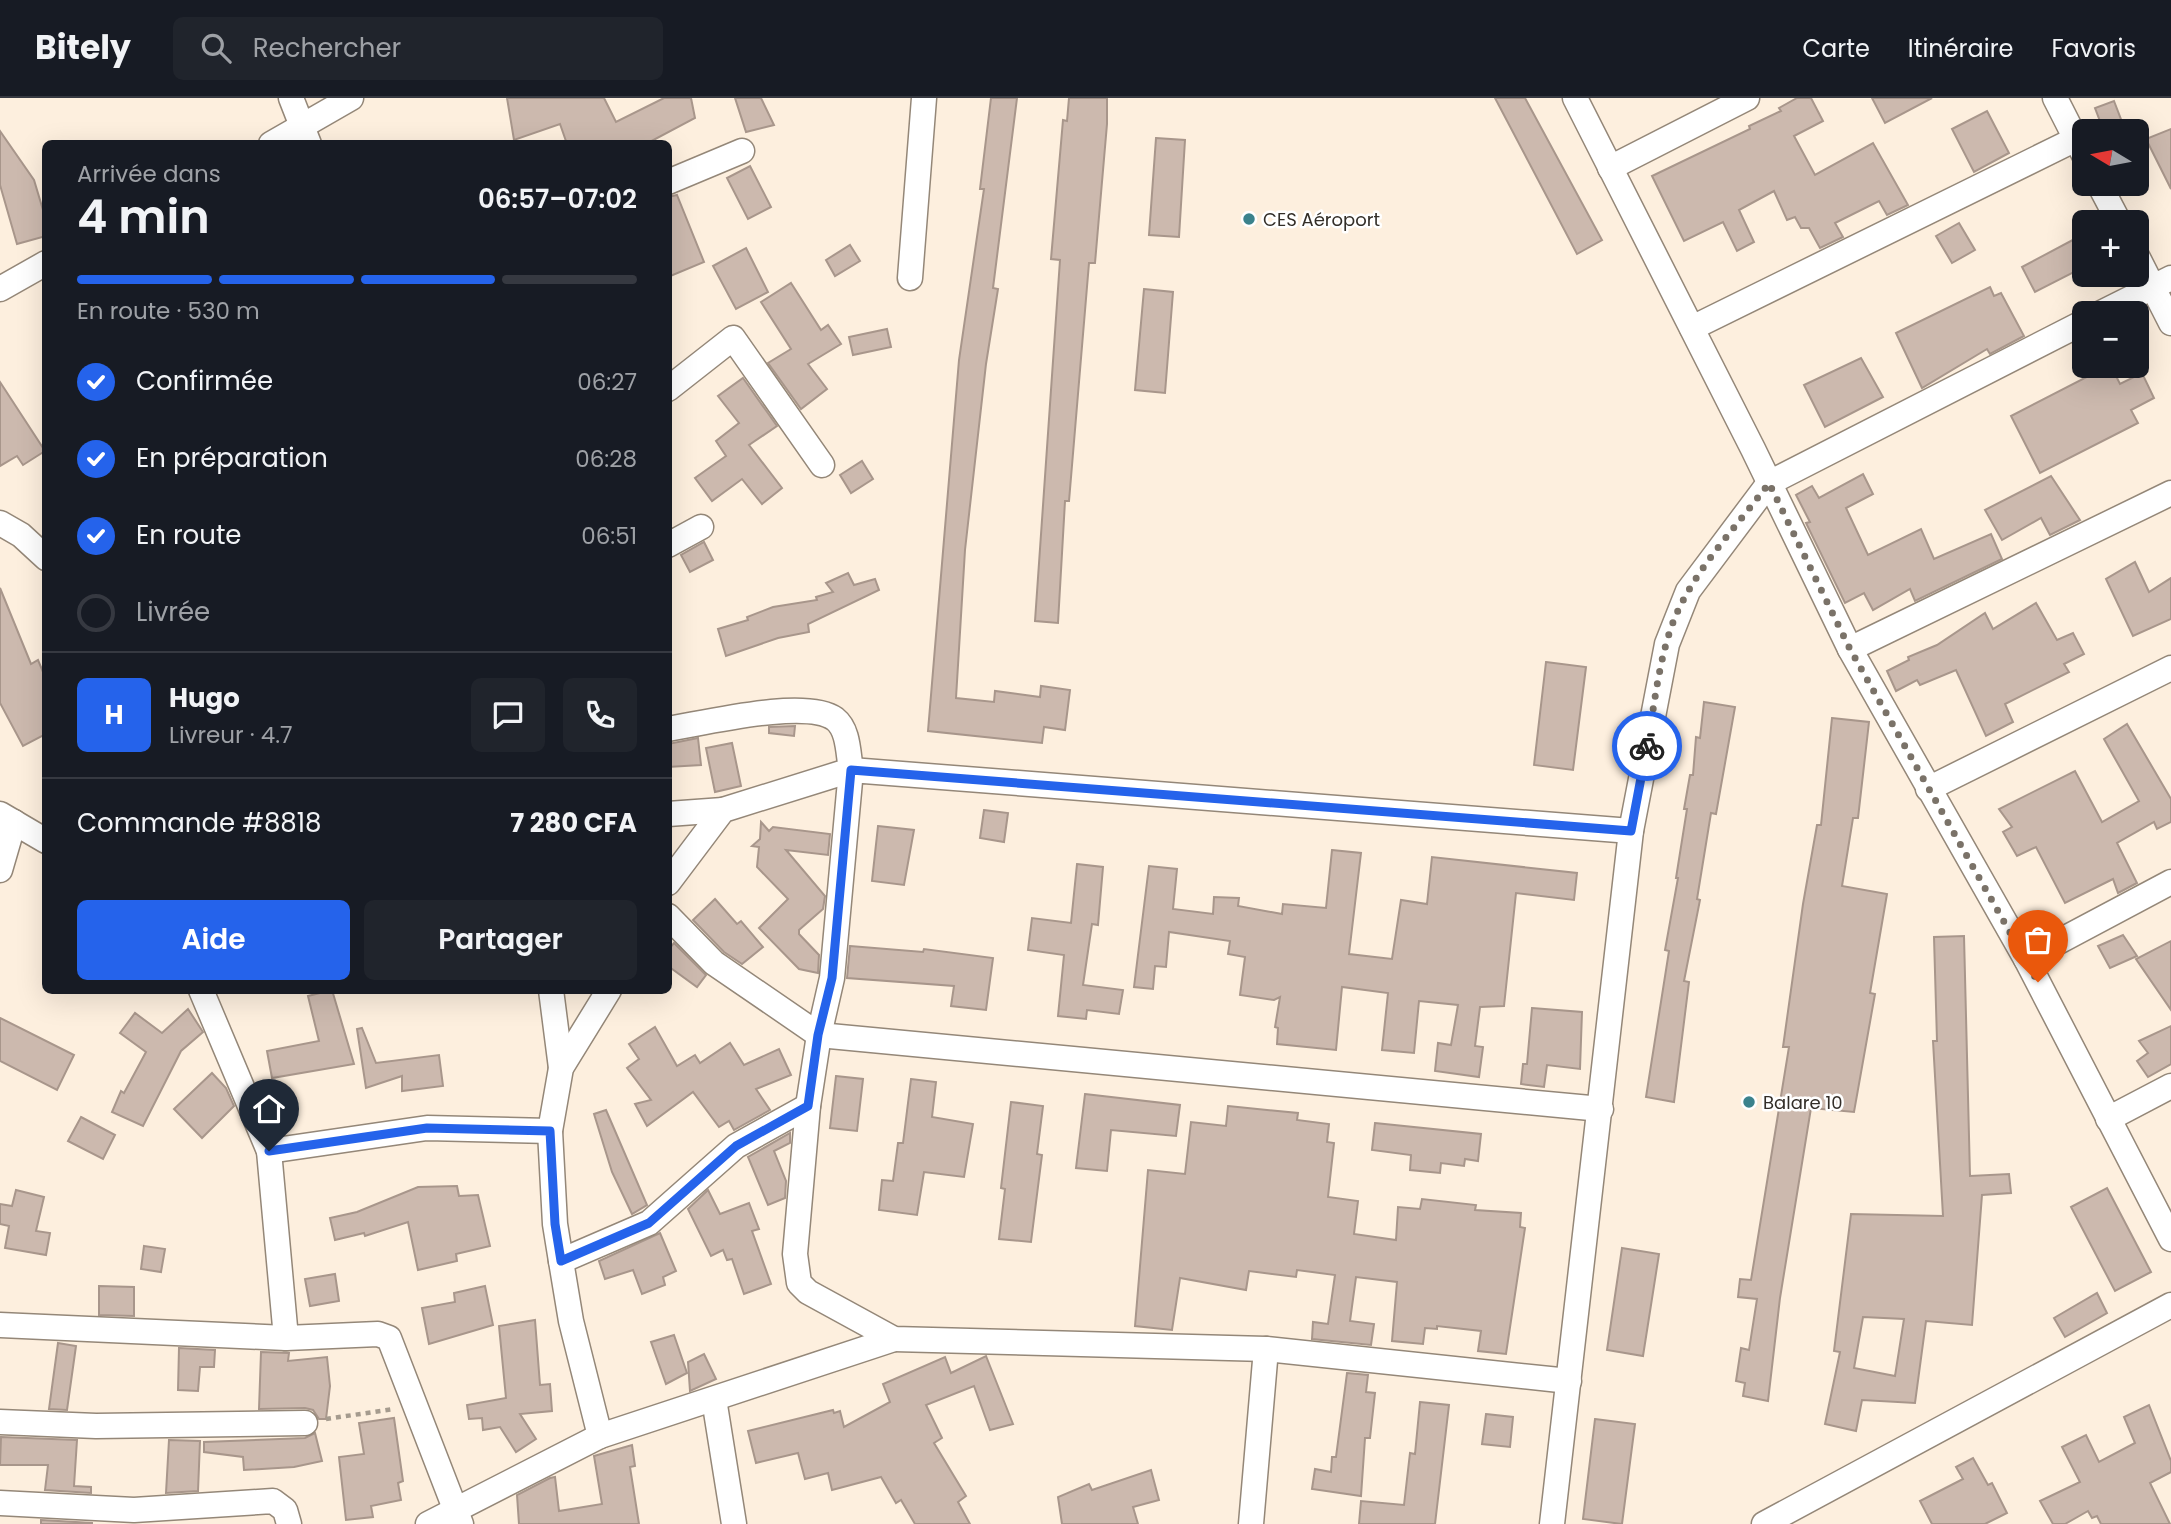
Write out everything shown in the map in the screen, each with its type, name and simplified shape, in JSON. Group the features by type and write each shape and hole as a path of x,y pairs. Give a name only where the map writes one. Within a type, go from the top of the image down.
{"street":[{"path":"290,98 306,134"},
{"path":"285,140 306,134 351,98"},
{"path":"910,278 924,98"},
{"path":"1575,98 1850,649 2026,959 2171,1239"},
{"path":"1610,168 1747,98"},
{"path":"2055,98 2072,131"},
{"path":"672,180 742,151"},
{"path":"1692,328 2072,151"},
{"path":"0,289 42,265"},
{"path":"2149,268 2162,282 2171,323"},
{"path":"2125,301 2162,282"},
{"path":"1552,1524 1631,831 1667,644 1676,615 1688,591 1769,483 2072,328"},
{"path":"672,386 733,338 822,465"},
{"path":"1850,649 2171,492"},
{"path":"0,523 42,555"},
{"path":"672,543 701,527"},
{"path":"1928,789 2171,668"},
{"path":"672,728 765,713 814,709 836,720 845,732 851,770 832,978 818,1035 808,1106 795,1254 799,1283 808,1292 894,1339"},
{"path":"672,814 723,810 851,770 1631,831"},
{"path":"672,878 723,810"},
{"path":"0,870 7,818 42,839"},
{"path":"2026,959 2171,882"},
{"path":"672,920 714,963 818,1035 1601,1109"},
{"path":"203,994 269,1151 286,1338"},
{"path":"552,994 561,1068 550,1131 555,1224 571,1321 600,1436"},
{"path":"561,1068 607,994"},
{"path":"2108,1119 2171,1086"},
{"path":"561,1261 649,1223 736,1146 808,1106"},
{"path":"269,1151 427,1128 550,1131"},
{"path":"1769,1523 2171,1305"},
{"path":"0,1325 286,1338 384,1336 393,1344 458,1516"},
{"path":"428,1524 458,1516 600,1436 894,1339 1266,1349 1569,1381"},
{"path":"1251,1524 1266,1349"},
{"path":"715,1399 734,1524"},
{"path":"0,1422 96,1426 305,1423"},
{"path":"0,1503 134,1510 273,1501 285,1510 289,1524"}],"path":[{"path":"305,1423 415,1406"}],"building":[{"path":"507,98 604,98 616,122 664,98 691,98 695,118 654,140 566,140 560,124 514,140"},
{"path":"735,98 761,98 774,125 746,132"},
{"path":"991,98 1017,98 993,288 998,289 986,364 965,550 956,698 994,702 995,691 1040,697 1041,686 1070,690 1065,730 1044,727 1042,743 928,731 959,360 984,189 980,189"},
{"path":"1069,98 1107,98 1107,124 1095,263 1089,263 1069,501 1065,501 1058,623 1035,621 1060,260 1051,259 1063,120 1067,121"},
{"path":"1495,98 1525,98 1602,240 1577,254"},
{"path":"1797,98 1811,98 1823,121 1794,136 1815,175 1873,143 1908,205 1887,215 1879,201 1835,223 1843,237 1820,248 1809,228 1801,228 1795,217 1787,220 1774,191 1739,210 1754,242 1737,251 1723,222 1684,241 1652,176 1750,129 1749,126 1781,111 1779,108"},
{"path":"1872,98 1932,98 1885,123"},
{"path":"2114,101 2121,119 2099,119 2095,108"},
{"path":"1987,111 2009,153 1974,172 1952,129"},
{"path":"2171,129 2171,189 2149,145 2149,138"},
{"path":"0,131 34,180 42,207 42,237 17,244 0,185"},
{"path":"1156,138 1185,140 1179,237 1149,235"},
{"path":"750,166 771,207 748,219 727,178"},
{"path":"677,195 704,262 672,275 672,196"},
{"path":"1959,223 1975,250 1952,263 1936,236"},
{"path":"2072,240 2072,273 2035,292 2022,267"},
{"path":"850,245 860,261 835,276 826,260"},
{"path":"746,248 768,292 736,309 713,266"},
{"path":"791,283 821,330 828,325 841,344 808,364 827,389 801,409 768,363 791,349 761,302"},
{"path":"1990,287 1994,296 2001,293 2024,336 1990,354 1987,349 1922,388 1896,333"},
{"path":"1144,289 1173,292 1165,393 1135,390"},
{"path":"887,329 891,347 853,355 849,337"},
{"path":"1861,358 1883,397 1825,427 1804,385"},
{"path":"743,378 777,426 749,445 782,488 762,504 742,479 712,501 695,478 726,456 716,441 739,423 718,396"},
{"path":"2085,378 2117,378 2120,384 2132,378 2144,378 2154,398 2131,410 2138,423 2040,473 2011,416"},
{"path":"0,382 42,446 42,453 23,465 17,456 0,466"},
{"path":"862,461 873,479 851,493 840,475"},
{"path":"1863,474 1873,494 1846,508 1868,555 1921,529 1934,559 1991,534 2002,559 1915,601 1910,589 1873,610 1864,593 1845,603 1806,523 1810,522 1796,495 1812,486 1819,498"},
{"path":"2051,476 2080,520 2050,535 2041,518 2002,540 1985,510"},
{"path":"704,542 713,560 690,572 681,555"},
{"path":"2135,562 2149,592 2171,578 2171,619 2133,636 2106,579"},
{"path":"848,573 854,585 875,579 879,590 808,624 809,632 778,638 726,656 718,629 748,620 747,617 773,607 817,600 816,597 833,592 826,583"},
{"path":"0,588 31,664 38,660 42,670 42,736 23,746 0,703"},
{"path":"2036,603 2057,640 2073,633 2084,654 2064,664 2069,672 2005,704 2013,722 1986,736 1956,670 1920,685 1917,680 1896,691 1887,671 1909,660 1908,657 1937,645 1985,613 1993,629"},
{"path":"1546,662 1586,667 1573,770 1534,765"},
{"path":"1704,702 1735,707 1716,814 1711,813 1697,899 1700,900 1684,981 1689,982 1674,1102 1646,1097 1669,951 1665,950 1678,878 1687,809 1684,809 1690,775 1693,775 1696,737 1700,738"},
{"path":"1832,718 1869,722 1858,818 1853,818 1842,886 1887,894 1870,993 1875,994 1854,1112 1811,1108 1780,1298 1768,1401 1743,1396 1745,1383 1736,1381 1741,1348 1749,1350 1757,1299 1738,1297 1740,1279 1751,1280 1789,1047 1783,1047 1803,904 1817,825 1821,825"},
{"path":"2127,724 2171,799 2171,822 2157,829 2154,822 2117,843 2137,883 2118,893 2113,879 2065,903 2036,847 2017,856 2003,832 2012,827 1999,809 2075,771 2102,822 2139,801 2104,739"},
{"path":"795,726 794,736 769,733 769,727"},
{"path":"698,738 701,765 672,767 672,743"},
{"path":"732,743 741,786 715,792 706,748"},
{"path":"984,810 1008,813 1004,842 980,838"},
{"path":"761,822 769,831 773,827 830,834 828,855 786,850 825,896 823,909 799,930 799,934 819,955 818,973 799,969 759,928 788,899 757,867 759,847 752,846 760,839"},
{"path":"878,826 914,830 904,885 872,881"},
{"path":"1332,850 1361,853 1349,954 1392,959 1401,900 1427,904 1432,857 1577,873 1574,900 1516,893 1504,1006 1480,1007 1475,1046 1483,1047 1479,1077 1435,1071 1438,1043 1451,1045 1458,1005 1419,1001 1414,1053 1382,1050 1388,993 1342,987 1336,1050 1277,1044 1278,1028 1275,1027 1280,997 1274,1000 1240,995 1245,957 1228,954 1230,941 1169,932 1166,967 1155,966 1153,989 1134,987 1149,866 1177,869 1173,909 1213,914 1214,897 1239,898 1238,906 1282,914 1283,904 1326,908"},
{"path":"1077,864 1103,867 1098,925 1092,924 1083,985 1123,990 1119,1014 1087,1010 1086,1019 1058,1016 1064,955 1028,950 1032,918 1071,923"},
{"path":"715,899 737,924 741,921 763,947 742,964 724,952 693,920"},
{"path":"2123,935 2137,956 2110,968 2098,946"},
{"path":"1964,936 1970,1176 2009,1174 2011,1193 1982,1195 1972,1325 1926,1321 1915,1403 1862,1400 1856,1431 1825,1424 1840,1352 1834,1351 1851,1214 1943,1216 1933,1041 1937,1041 1934,937","holes":["1863,1317 1904,1319 1895,1376 1854,1368"]},
{"path":"2171,941 2171,1010 2136,959"},
{"path":"674,943 706,975 697,987 672,969"},
{"path":"850,946 923,952 924,949 993,958 986,1010 951,1006 954,986 847,978"},
{"path":"333,994 354,1064 272,1078 267,1051 319,1041 308,996"},
{"path":"1532,1008 1582,1012 1580,1069 1547,1065 1544,1087 1521,1084 1523,1064 1527,1064"},
{"path":"188,1009 203,1032 181,1051 143,1126 112,1112 121,1091 124,1093 146,1052 120,1033 135,1013 162,1033"},
{"path":"0,1018 74,1055 57,1090 0,1061"},
{"path":"2171,1026 2171,1064 2148,1077 2137,1061 2148,1053 2139,1041"},
{"path":"655,1027 677,1066 695,1055 700,1063 730,1043 744,1065 779,1049 791,1075 756,1089 770,1110 734,1130 729,1121 719,1127 693,1092 647,1126 635,1104 651,1100 627,1068 639,1059 629,1044"},
{"path":"362,1028 376,1063 439,1055 443,1086 402,1091 402,1076 366,1088 357,1029"},
{"path":"212,1073 226,1088 234,1106 202,1138 174,1109"},
{"path":"836,1076 863,1079 857,1131 830,1128"},
{"path":"911,1079 936,1082 932,1117 973,1124 964,1177 924,1172 917,1215 879,1210 882,1180 893,1181 898,1143 903,1143"},
{"path":"1085,1094 1180,1105 1176,1136 1111,1130 1107,1171 1076,1168"},
{"path":"1011,1102 1043,1106 1037,1154 1042,1155 1031,1242 999,1239 1005,1189 1001,1188"},
{"path":"1228,1106 1298,1113 1297,1120 1329,1124 1327,1142 1334,1143 1328,1197 1358,1201 1354,1234 1396,1240 1398,1207 1420,1209 1422,1199 1476,1205 1475,1210 1521,1213 1520,1227 1525,1228 1506,1354 1478,1351 1481,1331 1437,1326 1437,1329 1425,1328 1423,1344 1392,1341 1397,1282 1356,1277 1350,1321 1374,1324 1371,1345 1312,1339 1313,1322 1328,1324 1335,1275 1297,1270 1296,1277 1249,1271 1246,1290 1180,1278 1172,1330 1135,1326 1148,1170 1185,1174 1191,1122 1226,1126"},
{"path":"606,1110 647,1205 632,1214 612,1172 594,1114"},
{"path":"81,1117 115,1135 103,1159 68,1141"},
{"path":"1375,1123 1481,1134 1478,1161 1465,1159 1464,1166 1441,1163 1440,1173 1410,1170 1411,1155 1372,1150"},
{"path":"790,1133 790,1143 774,1151 786,1181 785,1198 768,1205 748,1157"},
{"path":"457,1186 459,1196 478,1195 490,1246 456,1254 457,1261 418,1270 408,1222 365,1236 364,1233 335,1240 330,1218 357,1212 418,1187"},
{"path":"2107,1188 2151,1272 2115,1291 2071,1207"},
{"path":"16,1190 44,1197 36,1231 50,1233 46,1255 5,1248 9,1226 0,1224 0,1204 12,1206"},
{"path":"708,1190 720,1214 749,1203 759,1229 752,1231 771,1284 744,1294 732,1259 727,1260 723,1250 711,1256 688,1209"},
{"path":"660,1233 676,1271 663,1277 665,1285 642,1294 633,1270 605,1279 599,1261"},
{"path":"144,1246 165,1249 161,1272 141,1269"},
{"path":"1622,1248 1659,1254 1643,1356 1607,1350"},
{"path":"335,1274 339,1301 310,1306 305,1279"},
{"path":"99,1286 134,1287 134,1316 99,1315"},
{"path":"485,1286 493,1325 429,1344 422,1308 455,1302 454,1293"},
{"path":"2097,1293 2107,1313 2065,1337 2054,1318"},
{"path":"535,1320 540,1385 550,1384 552,1411 520,1414 536,1439 516,1452 500,1427 483,1430 482,1418 469,1419 467,1405 506,1398 499,1326"},
{"path":"674,1335 687,1373 666,1384 651,1342"},
{"path":"58,1343 76,1346 67,1410 49,1409"},
{"path":"179,1348 215,1350 214,1367 200,1367 198,1391 178,1390"},
{"path":"261,1352 289,1353 288,1361 327,1357 330,1386 326,1419 319,1419 313,1410 305,1408 259,1409"},
{"path":"704,1354 716,1379 690,1391 688,1362"},
{"path":"986,1356 1013,1424 990,1430 974,1386 926,1405 942,1438 934,1443 966,1496 958,1502 970,1524 915,1524 901,1500 896,1503 881,1477 832,1490 828,1473 805,1479 798,1453 756,1463 748,1431 833,1410 834,1413 840,1411 844,1427 890,1402 883,1384 945,1357 951,1373"},
{"path":"1347,1373 1368,1375 1366,1392 1375,1393 1370,1438 1365,1438 1361,1496 1312,1489 1315,1469 1331,1472 1332,1457 1336,1457"},
{"path":"1420,1402 1449,1405 1435,1524 1359,1524 1361,1501 1404,1505 1410,1453 1415,1454"},
{"path":"2149,1405 2171,1461 2171,1472 2150,1483 2170,1524 2101,1524 2097,1516 2092,1518 2088,1511 2065,1524 2053,1524 2040,1501 2080,1482 2062,1447 2086,1435 2099,1462 2135,1443 2124,1417"},
{"path":"1486,1414 1513,1417 1510,1447 1482,1444"},
{"path":"394,1418 403,1481 398,1483 401,1500 371,1506 373,1517 346,1520 339,1457 364,1454 359,1423"},
{"path":"1595,1419 1635,1424 1622,1524 1583,1519"},
{"path":"315,1433 322,1461 294,1467 244,1470 243,1457 204,1452 204,1442 305,1438"},
{"path":"1,1437 77,1440 74,1486 91,1487 91,1493 45,1490 48,1465 0,1465"},
{"path":"169,1440 200,1441 198,1491 166,1493"},
{"path":"632,1445 635,1466 630,1467 639,1524 519,1524 517,1495 550,1478 555,1477 559,1511 602,1504 594,1456"},
{"path":"1973,1458 1988,1485 1992,1483 2007,1513 1985,1524 1932,1524 1920,1501 1963,1479 1956,1467"},
{"path":"1151,1470 1159,1500 1133,1507 1138,1524 1062,1524 1058,1497 1089,1484 1092,1490"},
{"path":"41,1520 92,1523 92,1524 41,1524"}],"way so far":[{"path":"1647,746 1667,644 1676,615 1688,591 1769,483 1850,649 2038,982"}],"place":[{"name":"CES Aéroport","path":"1249,219"},
{"name":"Balare 10","path":"1749,1102"}],"route":[{"path":"269,1151 427,1128 550,1131 555,1224 561,1261 649,1223 736,1146 808,1106 818,1035 832,978 851,770 1631,831 1647,746"}]}
